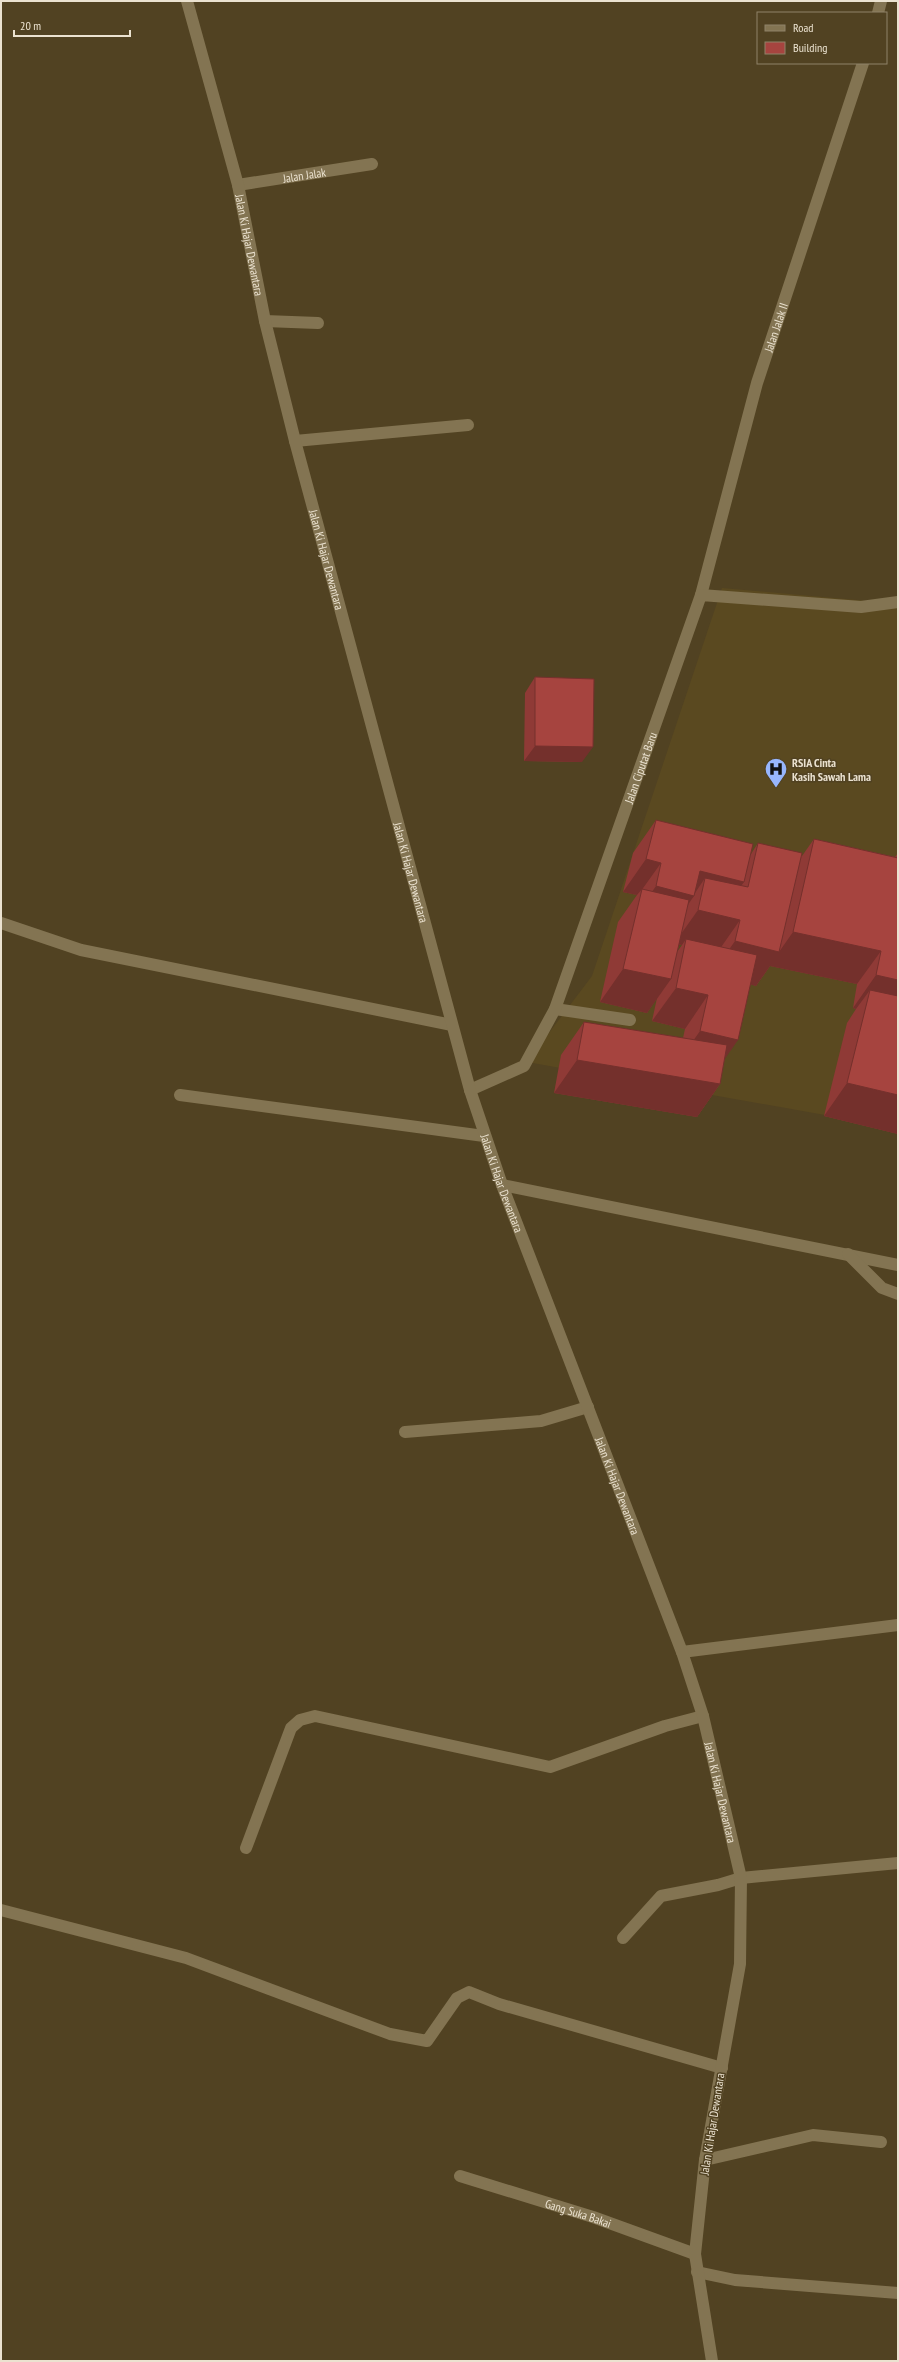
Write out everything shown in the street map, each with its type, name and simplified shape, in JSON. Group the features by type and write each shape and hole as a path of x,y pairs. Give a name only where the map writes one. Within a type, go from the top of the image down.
{"street":[{"name":"Jalan Ki Hajar Dewantara","path":"187,1 238,184 265,321 295,442 470,1090 484,1136 502,1185 682,1652 703,1716 741,1878 740,1964 705,2160 695,2254 712,2361"},
{"path":"878,12 881,1"},
{"name":"Jalan Jalak II","path":"701,595 757,384 863,64"},
{"name":"Jalan Jalak","path":"238,184 372,164"},
{"path":"265,321 318,323"},
{"path":"295,442 468,425"},
{"path":"701,595 861,607 898,602"},
{"name":"Jalan Ciputat Baru","path":"470,1090 524,1066 555,1009 701,595"},
{"path":"1,923 81,950 452,1025"},
{"path":"555,1009 630,1020"},
{"path":"180,1095 484,1136"},
{"path":"502,1185 898,1265"},
{"path":"848,1254 882,1288 898,1294"},
{"path":"405,1432 541,1421 588,1407"},
{"path":"682,1652 898,1625"},
{"path":"246,1848 291,1728 300,1720 315,1716 550,1767 665,1726 703,1716"},
{"path":"623,1938 661,1896 718,1885 741,1878 898,1863"},
{"path":"1,1910 186,1958 390,2034 427,2040 457,1998 469,1992 499,2004 722,2068"},
{"path":"705,2160 813,2135 881,2142"},
{"name":"Gang Suka Bakai","path":"460,2176 593,2217 695,2254"},
{"path":"697,2272 735,2280 898,2293"}],"shaded area":[{"name":"RSIA Cinta Kasih Sawah Lama","path":"722,588 890,603 898,600 898,1128 527,1062 592,976"}],"building":[{"path":"535,677 594,679 593,747 535,746"},
{"path":"656,820 753,844 744,882 700,871 694,896 656,886 661,863 646,859"},
{"path":"814,839 898,858 898,980 876,975 881,951 793,932"},
{"path":"758,843 802,853 779,952 735,941 740,920 698,910 705,878 748,887"},
{"path":"642,889 689,900 671,979 623,969"},
{"path":"686,939 757,955 738,1040 700,1031 708,995 676,988"},
{"path":"870,990 898,996 898,1095 847,1083"},
{"path":"584,1022 727,1045 720,1084 577,1060"}],"place":[{"name":"RSIA Cinta Kasih Sawah Lama","path":"776,788"}]}
